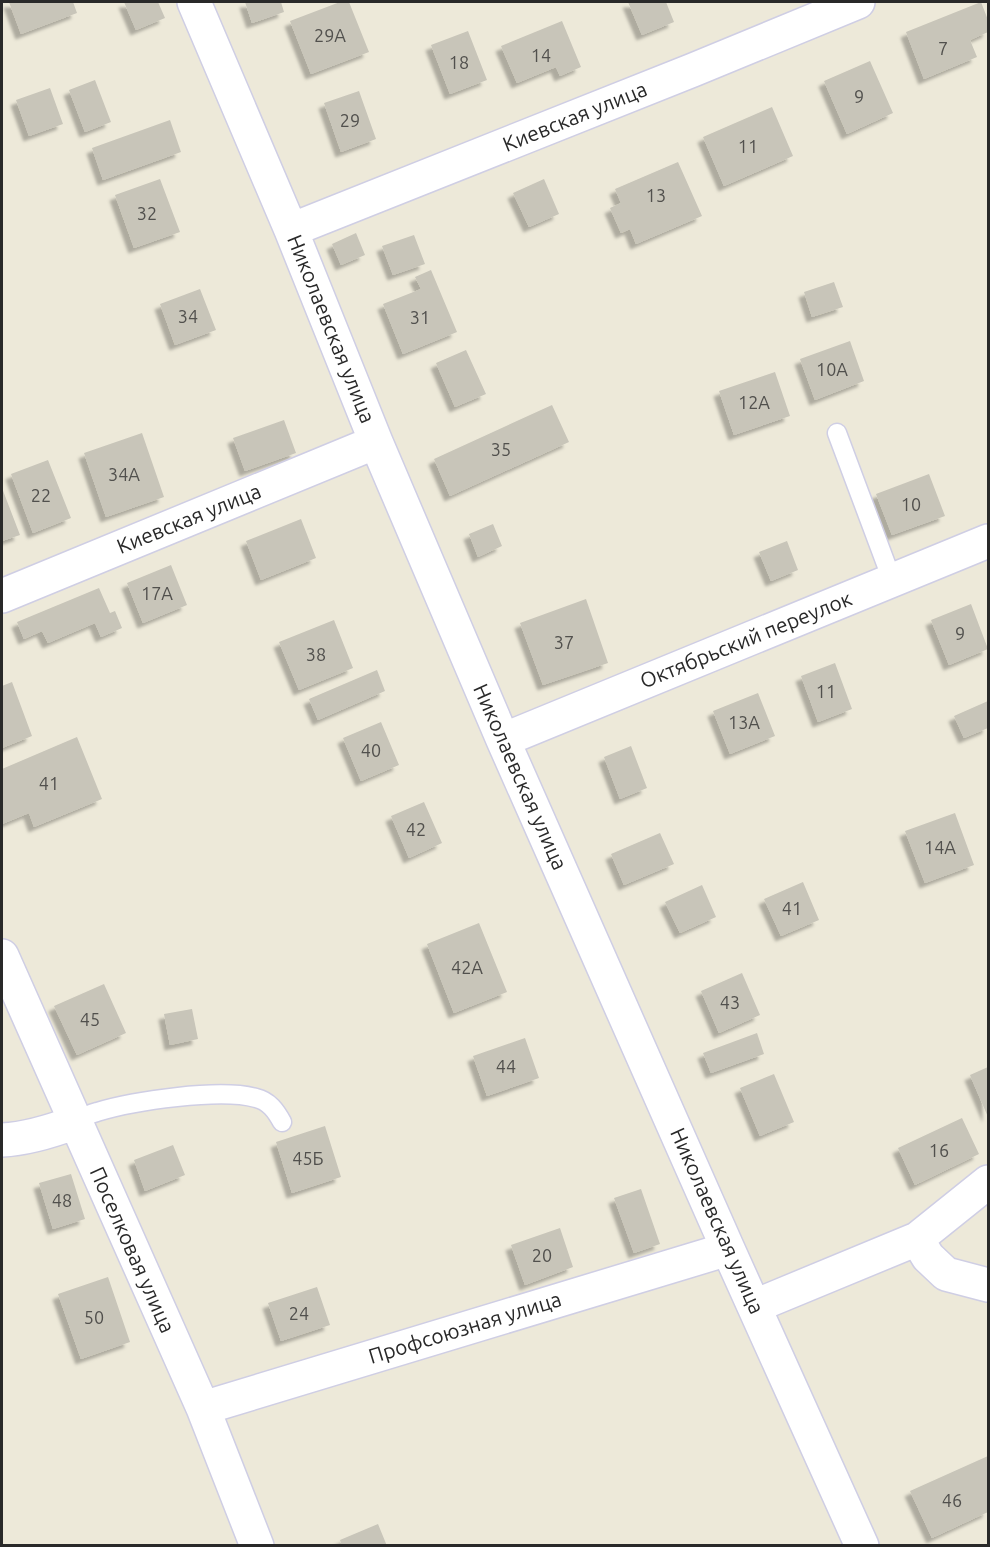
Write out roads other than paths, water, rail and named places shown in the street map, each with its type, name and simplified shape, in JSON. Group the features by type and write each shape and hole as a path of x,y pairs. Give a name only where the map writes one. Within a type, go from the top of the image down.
{"street":[{"name":"Николаевская улица","path":"194,2 291,230 376,442 503,740 728,1249 862,1545"},
{"name":"Киевская улица","path":"291,230 858,2"},
{"name":"Киевская улица","path":"2,596 376,442"},
{"name":"Октябрьский переулок","path":"503,740 988,541"},
{"name":"Поселковая улица","path":"2,956 203,1408 257,1545"},
{"path":"2,1140 36,1135 76,1122"},
{"path":"755,1306 917,1239 988,1182"},
{"path":"917,1239 928,1257 946,1274 988,1285"},
{"name":"Профсоюзная улица","path":"203,1408 728,1249"}],"lane":[{"path":"837,433 892,580"},
{"path":"76,1122 95,1112 171,1097 232,1095 257,1098 271,1105 282,1122"}]}
